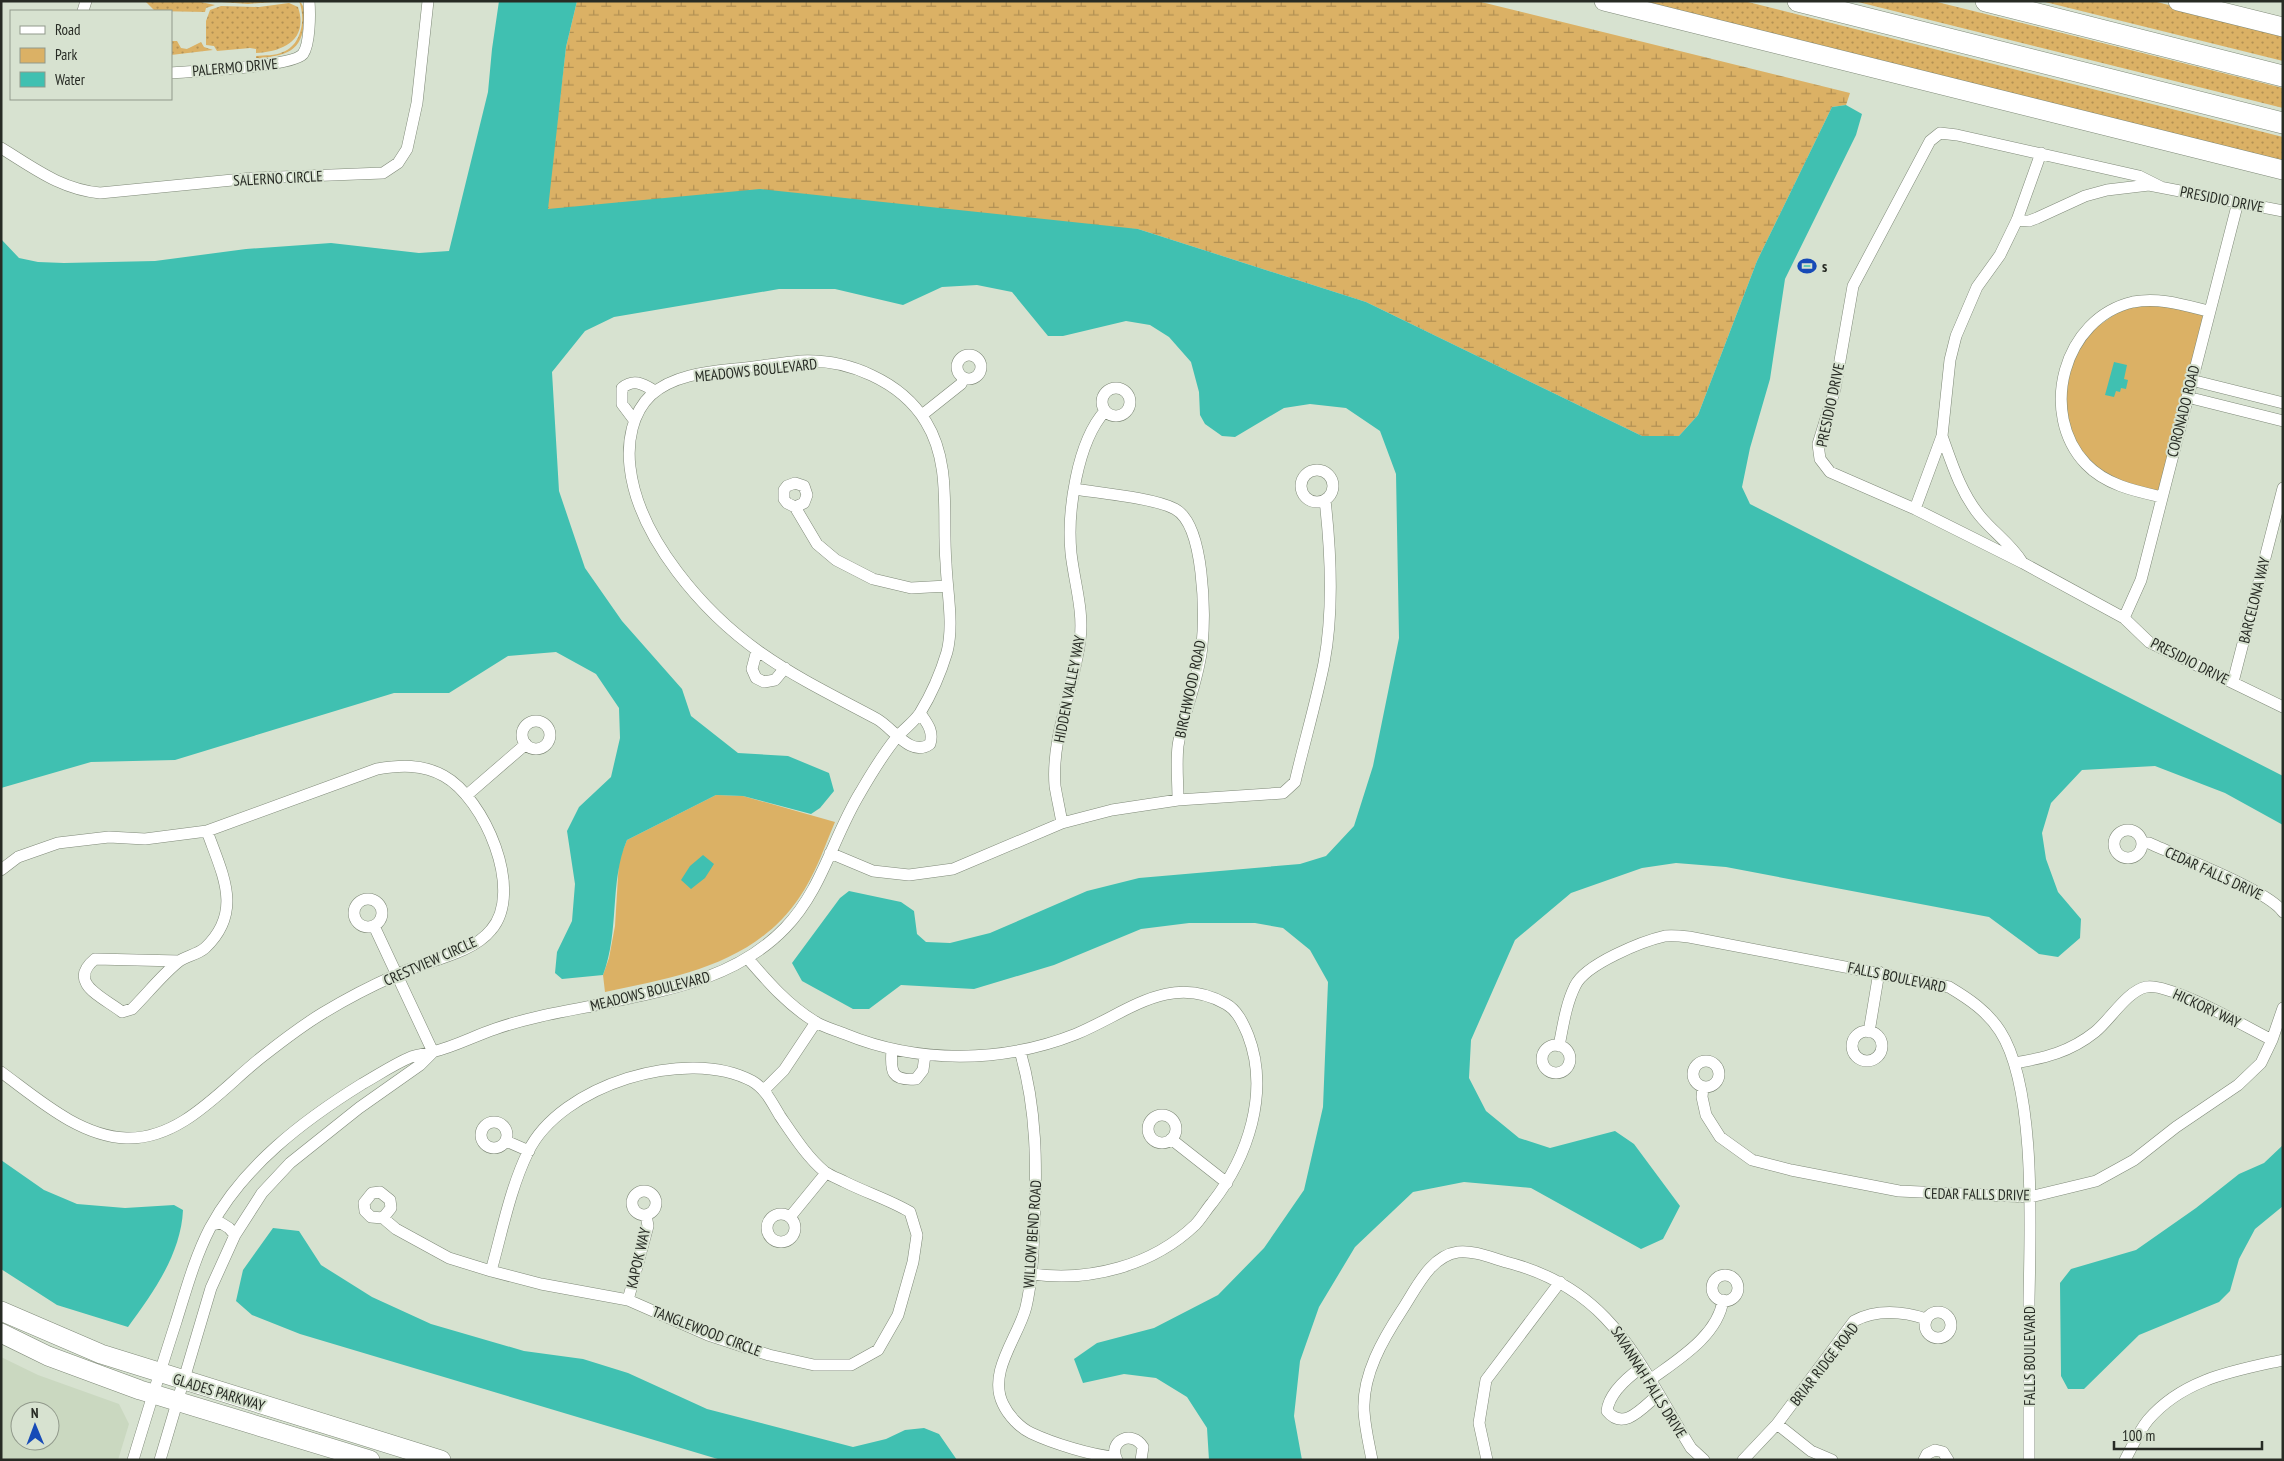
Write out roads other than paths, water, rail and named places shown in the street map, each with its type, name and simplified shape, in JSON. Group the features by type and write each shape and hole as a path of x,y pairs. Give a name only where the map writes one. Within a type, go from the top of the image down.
{"highway":[{"path":"1798,1 2283,122"},
{"path":"1986,1 2283,76"}],"main road":[{"path":"1604,1 2283,170"},
{"path":"2178,1 2283,27"},
{"name":"GLADES PARKWAY","path":"1,1311 101,1354 441,1460"},
{"name":"GLADES PARKWAY","path":"1,1333 48,1356 153,1395 370,1460"}],"street":[{"name":"PALERMO DRIVE","path":"172,73 273,64 296,59 304,53 306,45 310,1"},
{"name":"SALERNO CIRCLE","path":"1,148 29,168 56,182 85,192 100,193 253,178 384,173 398,163 406,149 417,103 428,1"},
{"name":"PRESIDIO DRIVE","path":"2161,187 2139,176 2041,153 1940,133 1930,140 1853,286 1834,389 1818,444 1820,459 1830,472 1915,509 2022,563 2124,618 2149,642 2283,707"},
{"path":"1915,509 1942,436 1950,360 1956,336 1977,287 2000,255 2017,220 2041,153"},
{"path":"2102,168 2106,176 2108,190"},
{"name":"PRESIDIO DRIVE","path":"2017,220 2029,221 2085,196 2108,190 2148,185 2283,211"},
{"name":"CORONADO ROAD","path":"2124,618 2141,580 2208,311 2238,202"},
{"path":"2162,497 2112,484 2087,466 2073,448 2060,405 2064,371 2077,341 2097,320 2131,302 2149,300 2170,302 2208,311"},
{"name":"MEADOWS BOULEVARD","path":"132,1460 200,1248 225,1201 244,1179 313,1116 383,1071 413,1056 433,1052 505,1026 696,982 749,960 784,929 807,902 855,800 898,736 920,713 937,679 948,648 950,620 947,586 944,481 939,454 930,429 922,415 895,389 871,375 825,362 804,361 702,373 679,380 655,392 634,420 628,450 630,472 634,493 648,524 681,578 757,650 785,668 877,718 890,727 898,736"},
{"path":"922,415 961,384 964,378"},
{"path":"2191,380 2283,403"},
{"path":"634,420 622,404 622,388 629,382 636,382 655,392"},
{"path":"2186,397 2283,421"},
{"name":"HIDDEN VALLEY WAY","path":"1062,824 1055,785 1057,752 1080,639 1080,611 1071,551 1071,516 1074,489 1085,445 1096,420 1105,411"},
{"path":"1942,436 1962,489 1981,517 2017,553 2022,563"},
{"name":"BARCELONA WAY","path":"2233,682 2283,488"},
{"name":"BIRCHWOOD ROAD","path":"1074,489 1163,504 1176,509 1187,519 1196,542 1202,597 1202,647 1178,746 1178,800"},
{"path":"830,854 873,871 908,874 953,869 1062,824 1112,810 1178,800 1283,793 1295,782 1324,662 1331,594 1329,534 1325,500"},
{"path":"795,507 817,544 836,560 873,579 911,588 947,586"},
{"path":"1975,539 1979,531 1981,517"},
{"path":"757,650 752,669 756,678 764,682 775,680 785,668"},
{"path":"898,736 912,748 925,747 930,744 931,730 920,713"},
{"path":"467,794 526,744"},
{"name":"CRESTVIEW CIRCLE","path":"1,870 18,857 58,844 110,837 145,839 207,831 377,769 400,765 418,767 444,776 467,794 493,841 504,879 503,907 492,930 474,945 396,974 323,1013 264,1056 197,1112 157,1134 126,1138 96,1132 55,1112 1,1072"},
{"path":"179,961 95,959 84,968 82,976 86,985 122,1012 132,1009 179,961 203,950 221,930 228,904 224,881 207,831"},
{"name":"CEDAR FALLS DRIVE","path":"2142,843 2149,843 2260,893 2278,905 2283,912"},
{"path":"374,926 433,1052"},
{"name":"FALLS BOULEVARD","path":"1559,1046 1568,1006 1576,984 1592,968 1645,942 1668,936 1689,937 1879,972 1949,987 1978,1005 2001,1032 2014,1063 2021,1094 2030,1197 2029,1460"},
{"path":"749,960 774,988 816,1022 854,1038 892,1050 925,1055 967,1056 1020,1051 1076,1034 1154,996 1175,992 1198,993 1228,1005 1237,1014 1254,1051 1257,1075 1255,1105 1246,1148 1227,1183 1195,1225 1169,1245 1137,1261 1108,1271 1076,1276 1032,1274"},
{"path":"1869,1032 1879,972"},
{"name":"HICKORY WAY","path":"2014,1063 2042,1059 2071,1049 2096,1032 2132,993 2146,987 2173,991 2272,1040"},
{"name":"CEDAR FALLS DRIVE","path":"1703,1087 1702,1097 1706,1115 1720,1137 1752,1160 1791,1170 1899,1191 2030,1197 2096,1181 2134,1160 2182,1122 2238,1085 2261,1063 2272,1040 2283,1008"},
{"path":"764,1090 784,1070 816,1022"},
{"path":"892,1050 890,1066 896,1077 903,1080 916,1079 923,1070 925,1055"},
{"name":"WILLOW BEND ROAD","path":"1020,1051 1029,1083 1037,1175 1032,1274 1026,1309 1005,1357 999,1384 1002,1403 1014,1420 1030,1433 1101,1456 1116,1458 1116,1445 1124,1438 1136,1439 1143,1447 1141,1460"},
{"name":"MEADOWS BOULEVARD","path":"160,1460 212,1288 235,1236 262,1193 290,1163 359,1108 420,1065 433,1052"},
{"name":"TANGLEWOOD CIRCLE","path":"383,1218 396,1229 449,1258 491,1271 541,1284 628,1300 708,1335 769,1355 814,1365 851,1365 878,1350 898,1315 913,1262 917,1235 910,1212 891,1201 867,1192 826,1172 802,1147 764,1090 737,1074 698,1068 677,1068 641,1075 607,1085 576,1101 550,1122 528,1150 513,1192 491,1271"},
{"path":"1171,1139 1227,1183"},
{"path":"506,1141 528,1150"},
{"path":"790,1217 826,1172"},
{"path":"244,1179 262,1193"},
{"name":"KAPOK WAY","path":"628,1300 648,1226 646,1215"},
{"path":"212,1225 221,1223 229,1228 235,1236"},
{"name":"SAVANNAH FALLS DRIVE","path":"1372,1460 1364,1411 1365,1394 1377,1355 1386,1334 1433,1264 1458,1252 1527,1267 1560,1282 1596,1308 1614,1326 1642,1367 1691,1448 1704,1460"},
{"path":"1487,1460 1479,1423 1486,1380 1560,1282"},
{"path":"1650,1380 1680,1358 1705,1335 1721,1312 1723,1300"},
{"name":"BRIAR RIDGE ROAD","path":"1743,1460 1777,1424 1854,1322 1867,1314 1879,1312 1926,1319"},
{"path":"2125,1460 2148,1420 2181,1390 2216,1374 2283,1360"},
{"path":"1642,1367 1631,1375 1608,1401 1607,1411 1612,1418 1620,1420 1629,1419 1658,1394"},
{"path":"1777,1424 1812,1451 1832,1460"},
{"path":"1924,1460 1927,1454 1935,1450 1943,1452 1948,1460"}],"water":[{"path":"499,1 577,1 566,47 548,209 760,189 1138,229 1366,302 1642,436 1679,436 1698,415 1757,261 1832,107 1846,105 1862,114 1856,135 1785,279 1770,379 1750,448 1742,487 1750,504 2283,776 2283,825 2225,793 2155,766 2082,770 2051,803 2042,833 2046,859 2058,892 2081,919 2080,938 2058,957 2039,954 1989,917 1726,867 1676,863 1642,868 1571,893 1515,940 1471,1040 1469,1078 1486,1111 1519,1138 1550,1148 1615,1131 1634,1144 1680,1206 1663,1239 1641,1249 1531,1188 1464,1182 1413,1192 1355,1247 1319,1307 1300,1361 1294,1416 1302,1460 1209,1460 1207,1428 1187,1397 1156,1378 1124,1374 1083,1383 1074,1359 1097,1343 1154,1328 1218,1295 1264,1248 1304,1190 1323,1107 1328,982 1310,950 1283,928 1255,923 1189,923 1141,929 1054,965 974,989 901,985 869,1009 853,1009 802,981 792,963 840,898 849,891 901,902 914,911 917,934 926,942 950,943 990,933 1087,891 1139,878 1300,864 1326,856 1354,826 1373,766 1399,638 1396,474 1380,431 1346,408 1310,404 1284,408 1235,437 1222,436 1205,424 1200,415 1199,392 1191,362 1169,337 1150,325 1126,321 1063,336 1048,336 1012,292 977,285 942,287 903,305 835,289 779,289 614,317 585,331 552,372 559,491 585,568 622,621 682,689 691,716 738,753 788,756 829,773 834,791 820,808 811,814 743,796 716,795 627,840 621,856 611,941 603,975 562,979 555,973 557,952 572,921 575,884 567,831 579,807 611,777 620,738 619,708 596,674 556,652 508,656 449,693 394,693 175,760 91,762 1,788 1,239 19,258 38,262 64,263 155,261 246,249 331,243 419,253 449,251 488,92"},
{"name":"s","path":"1807,257 1814,260 1808,274 1801,271"},
{"path":"2114,362 2127,365 2124,379 2128,380 2126,389 2121,388 2120,392 2116,391 2114,397 2105,395"},
{"path":"703,855 714,864 705,878 691,889 681,880 690,866"},
{"path":"2283,1145 2283,1206 2255,1229 2239,1259 2230,1291 2219,1302 2139,1335 2084,1389 2068,1389 2061,1376 2060,1283 2071,1269 2136,1250 2196,1208 2239,1174 2264,1163"},
{"path":"1,1160 44,1190 77,1204 125,1208 174,1205 183,1210 177,1242 164,1272 147,1301 128,1327 57,1305 1,1269"},
{"path":"273,1228 299,1231 321,1265 372,1297 431,1324 524,1351 583,1359 628,1373 707,1409 853,1447 886,1439 905,1430 924,1428 939,1434 957,1460 721,1460 300,1334 252,1315 236,1301 243,1270"}],"place":[{"name":"s","path":"1807,266"}]}
